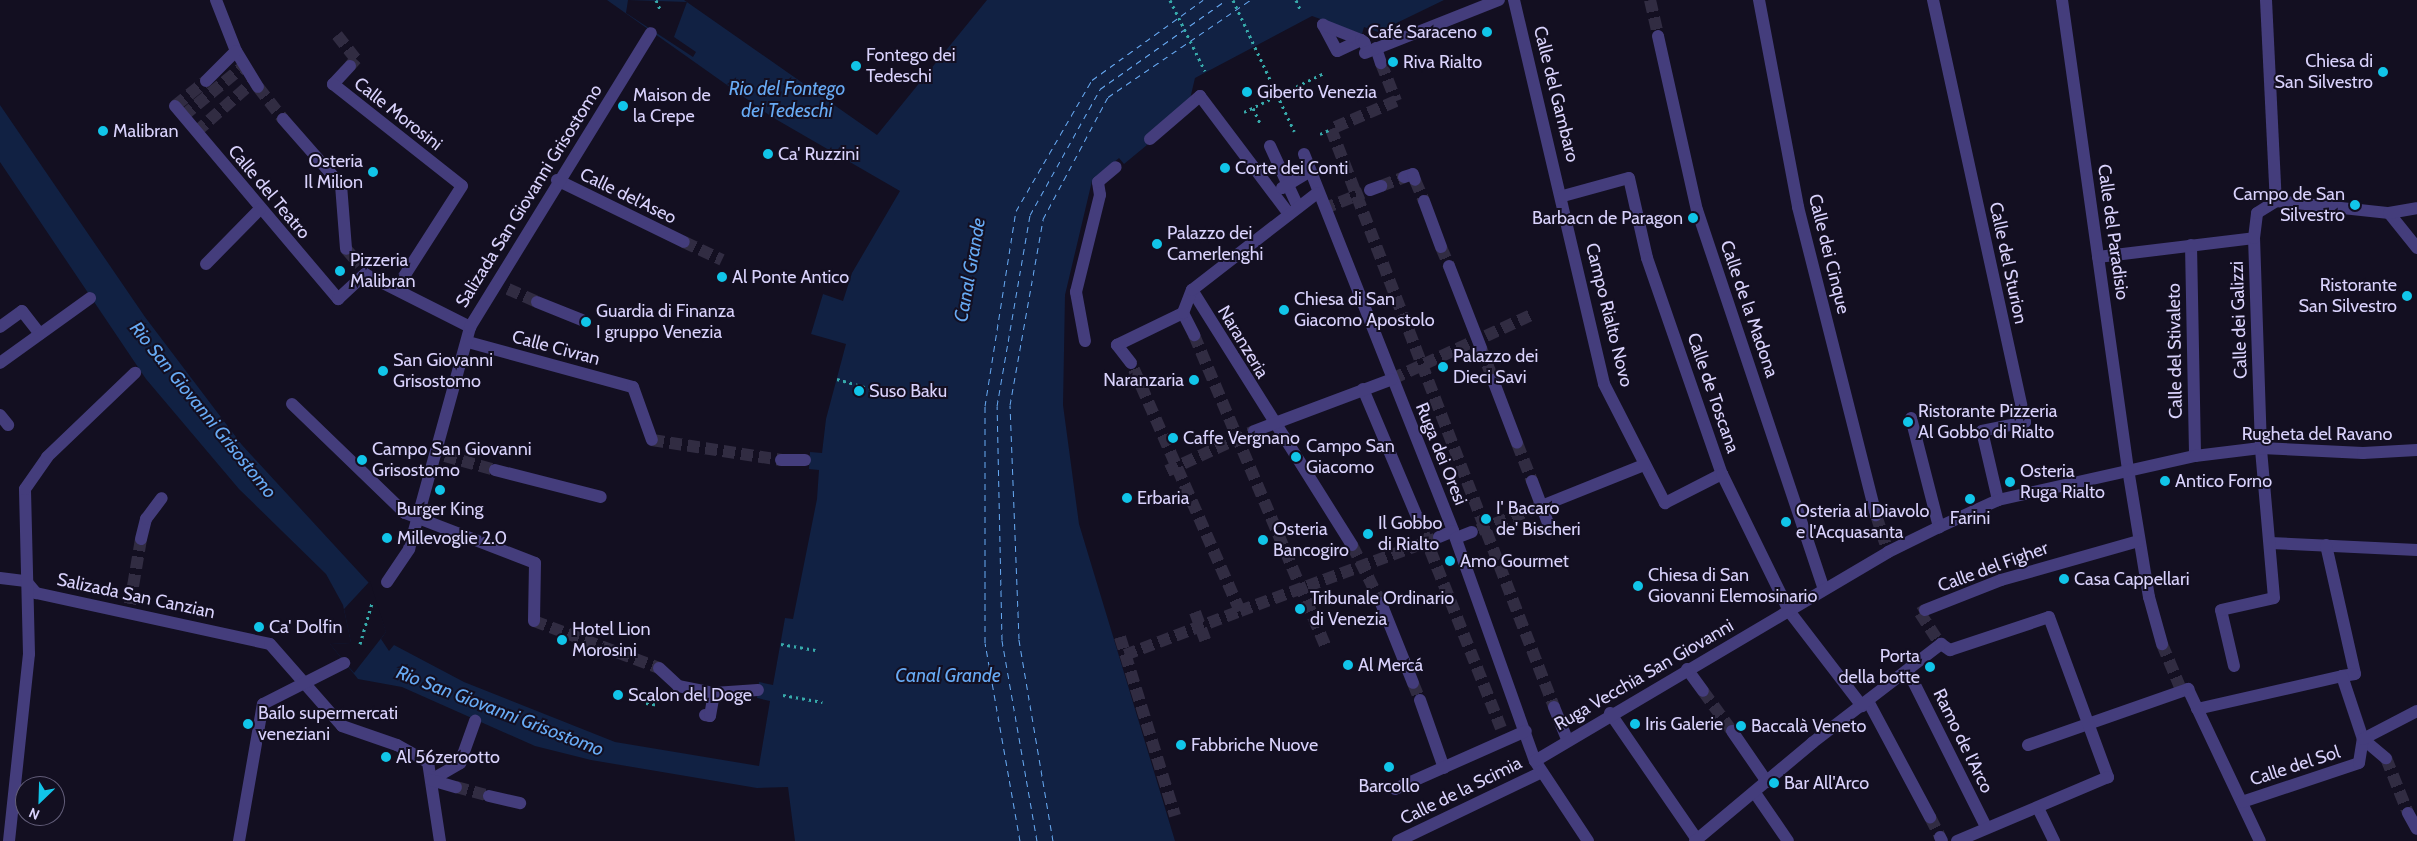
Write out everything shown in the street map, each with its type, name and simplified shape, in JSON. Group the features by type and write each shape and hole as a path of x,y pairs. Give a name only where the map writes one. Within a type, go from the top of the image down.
{"street":[{"path":"216,0 236,51 258,87"},
{"path":"1370,51 1499,0"},
{"name":"Calle del Gambaro","path":"1514,0 1563,196"},
{"name":"Calle dei Cinque","path":"1759,0 1798,206 1876,515"},
{"name":"Calle del Sturion","path":"1933,0 2025,422 1982,431 1998,500"},
{"name":"Calle del Paradisio","path":"2062,0 2139,541 2162,644"},
{"path":"2266,0 2276,201 2389,212 2417,208"},
{"name":"Salizada San Giovanni Grisostomo","path":"387,582 410,549 441,455 470,327 557,180 651,33"},
{"name":"Calle de la Madona","path":"1658,36 1697,210 1824,589"},
{"path":"1361,40 1381,62"},
{"path":"206,80 236,51"},
{"name":"Calle Morosini","path":"350,66 333,84 462,186 396,288"},
{"path":"1150,139 1200,96 1274,194 1293,211"},
{"name":"Calle del Teatro","path":"174,106 338,299 363,269 396,288"},
{"path":"284,119 341,185 346,249"},
{"path":"1270,146 1288,185 1293,211"},
{"name":"Ruga dei Oresi","path":"1304,154 1317,193 1455,535 1526,731"},
{"path":"1256,170 1276,158"},
{"path":"1085,341 1076,292 1100,195 1098,182 1116,167"},
{"path":"1274,194 1310,171"},
{"name":"Calle de Toscana","path":"1563,196 1629,178 1647,258 1722,474 1789,611 1865,704 1930,817"},
{"name":"Calle del'Aseo","path":"557,180 684,242"},
{"path":"1131,363 1117,345 1183,313 1192,290 1317,193"},
{"name":"Campo Rialto Novo","path":"1563,196 1604,384 1665,503 1722,474"},
{"path":"1424,201 1441,247"},
{"name":"Calle dei Galizzi","path":"2234,666 2221,610 2274,598 2261,448 2254,238 2257,213 2276,201"},
{"path":"206,264 260,209"},
{"path":"2389,212 2417,248"},
{"path":"2098,257 2254,238"},
{"name":"Calle del Stivaleto","path":"2191,246 2195,456"},
{"path":"1449,266 1479,342"},
{"path":"495,284 508,289"},
{"path":"396,288 470,327"},
{"name":"Naranzeria","path":"1192,290 1272,423"},
{"path":"0,364 90,298"},
{"name":"Calle Civran","path":"537,302 582,320"},
{"path":"0,327 22,312 40,334"},
{"path":"1183,313 1194,335"},
{"name":"Calle Civran","path":"468,342 633,387 652,440"},
{"path":"9,841 29,654 25,489 47,457 135,373"},
{"path":"1254,431 1392,379"},
{"path":"1493,380 1517,443"},
{"path":"1363,389 1417,517"},
{"path":"292,404 405,513 536,563 534,621"},
{"path":"1911,418 1939,528"},
{"path":"1272,423 1352,545"},
{"name":"Rugheta del Ravano","path":"2128,469 2195,456 2261,448 2363,453 2417,450"},
{"path":"781,460 805,460"},
{"path":"1538,508 1647,469"},
{"name":"Ruga Vecchia San Giovanni","path":"1537,767 1567,740 1610,713 1824,589 1939,528 1998,500 2128,469"},
{"path":"495,470 601,497"},
{"path":"1532,481 1538,508 1552,530"},
{"path":"141,539 146,519 162,498"},
{"path":"1439,537 1472,532"},
{"name":"Calle del Figher","path":"1925,610 2072,558 2139,541"},
{"path":"2270,544 2417,550"},
{"path":"2197,710 2339,676 2355,674 2326,545"},
{"name":"Salizada San Canzian","path":"0,578 26,581 36,593 129,608 270,644 308,684"},
{"path":"1381,603 1413,682"},
{"path":"1610,713 1696,841 1767,782 1908,671 1939,641 1950,650 2049,617 2108,777 2038,808 1986,827 1957,841"},
{"path":"238,841 263,704 308,684 344,663"},
{"path":"659,668 678,686 714,693 758,690"},
{"path":"1687,669 1703,690"},
{"name":"Ramo de l'Arco","path":"1908,671 1986,827"},
{"path":"2339,676 2363,739 2386,758"},
{"path":"308,684 342,726 398,745 428,762 440,840"},
{"path":"2028,745 2183,689 2197,710 2260,841"},
{"path":"705,715 710,716 714,693"},
{"path":"1420,700 1444,768"},
{"path":"1554,707 1567,740"},
{"path":"2363,739 2417,711"},
{"path":"431,780 460,763 475,721"},
{"path":"1395,789 1444,768 1503,734 1526,731 1537,767 1588,841"},
{"path":"1732,731 1767,782"},
{"name":"Calle del Sol","path":"2242,802 2359,763 2363,739"},
{"name":"Calle de la Scimia","path":"1398,841 1537,767"},
{"path":"431,780 456,786"},
{"path":"1755,793 1788,841"},
{"path":"489,796 520,803"},
{"path":"2038,808 2054,841"},
{"path":"2408,812 2417,829"}],"path":[{"path":"1170,0 1209,78"},
{"path":"1233,0 1280,95 1304,154"},
{"path":"1237,116 1331,70"},
{"path":"837,380 869,388"},
{"path":"364,640 368,608"},
{"path":"781,644 815,650"},
{"path":"758,690 822,702"}],"water":[{"name":"Canal Grande","path":"607,0 684,0 877,135 987,0 1444,0 1378,32 1364,27 1362,34 1312,16 1195,78 1190,99 1145,139 1147,145 1124,164 1119,158 1092,181 1065,295 1063,405 1079,524 1175,841 795,841 788,787 757,788 591,760 535,746 402,687 358,679 330,644 351,643 343,605 326,574 239,489 146,379 0,162 0,105 145,317 242,445 369,583 386,632 381,639 389,651 394,645 464,682 615,742 759,766 770,701 757,698 759,682 773,685 785,618 793,619 817,499 819,470 809,469 810,452 822,453 826,419 846,344 811,334 823,294 843,301 852,273 900,191 772,117"}],"pier":[{"path":"628,0 687,2 674,37 696,52 693,57 626,13"},
{"path":"370,581 386,632 354,673 330,644 351,643 344,609"}],"ferry route":[{"path":"1020,841 985,643 985,406 1016,211 1092,80 1203,0"},
{"path":"1037,841 1002,640 997,406 1030,215 1100,89 1226,0"},
{"path":"1053,841 1019,639 1010,405 1043,219 1108,97 1250,0"}],"tunnel":[{"path":"1650,0 1658,36"},
{"path":"337,35 356,59 350,66"},
{"path":"1381,63 1396,101 1331,129 1554,707"},
{"path":"183,116 245,65"},
{"path":"175,106 206,81"},
{"path":"196,132 254,81"},
{"path":"258,87 283,119"},
{"path":"1381,186 1404,177"},
{"path":"1415,180 1424,201"},
{"path":"1323,209 1363,193"},
{"path":"684,242 722,260"},
{"path":"1441,247 1449,266"},
{"path":"346,249 360,265"},
{"path":"508,289 537,302"},
{"path":"1486,336 1531,315"},
{"path":"1194,335 1325,645"},
{"path":"1392,379 1470,343"},
{"path":"1481,348 1493,380"},
{"path":"1125,655 1240,611 1131,363"},
{"path":"1167,471 1254,431"},
{"path":"652,440 781,460"},
{"path":"1517,443 1532,481"},
{"path":"445,456 495,470"},
{"path":"1478,530 1534,509"},
{"path":"1876,515 1888,552"},
{"path":"1417,517 1501,728"},
{"path":"130,604 141,539"},
{"path":"1240,611 1435,539"},
{"path":"1352,545 1381,603"},
{"path":"1925,610 1920,613 1937,639"},
{"path":"1195,612 1205,640"},
{"path":"534,621 659,668"},
{"path":"1120,637 1175,816"},
{"path":"2162,644 2180,687"},
{"path":"1413,683 1420,700"},
{"path":"1703,691 1732,731"},
{"path":"2386,758 2408,813"},
{"path":"456,787 489,796"},
{"path":"1930,817 1940,837"}],"place":[{"name":"Café Saraceno","path":"1487,32"},
{"name":"Riva Rialto","path":"1393,62"},
{"name":"Fontego dei Tedeschi","path":"856,66"},
{"name":"Chiesa di San Silvestro","path":"2383,72"},
{"name":"Giberto Venezia","path":"1247,92"},
{"name":"Maison de la Crepe","path":"623,106"},
{"name":"Malibran","path":"103,131"},
{"name":"Ca' Ruzzini","path":"768,154"},
{"name":"Corte dei Conti","path":"1225,168"},
{"name":"Osteria Il Milion","path":"373,172"},
{"name":"Campo de San Silvestro","path":"2355,205"},
{"name":"Barbacn de Paragon","path":"1693,218"},
{"name":"Palazzo dei Camerlenghi","path":"1157,244"},
{"name":"Pizzeria Malibran","path":"340,271"},
{"name":"Al Ponte Antico","path":"722,277"},
{"name":"Ristorante San Silvestro","path":"2407,296"},
{"name":"Chiesa di San Giacomo Apostolo","path":"1284,310"},
{"name":"Guardia di Finanza I gruppo Venezia","path":"586,322"},
{"name":"Palazzo dei Dieci Savi","path":"1443,367"},
{"name":"San Giovanni Grisostomo","path":"383,371"},
{"name":"Naranzaria","path":"1194,380"},
{"name":"Suso Baku","path":"859,391"},
{"name":"Ristorante Pizzeria Al Gobbo di Rialto","path":"1908,422"},
{"name":"Caffe Vergnano","path":"1173,438"},
{"name":"Campo San Giacomo","path":"1296,457"},
{"name":"Campo San Giovanni Grisostomo","path":"362,460"},
{"name":"Antico Forno","path":"2165,481"},
{"name":"Osteria Ruga Rialto","path":"2010,482"},
{"name":"Burger King","path":"440,490"},
{"name":"Erbaria","path":"1127,498"},
{"name":"Farini","path":"1970,499"},
{"name":"I' Bacaro de' Bischeri","path":"1486,519"},
{"name":"Osteria al Diavolo e l'Acquasanta","path":"1786,522"},
{"name":"Il Gobbo di Rialto","path":"1368,534"},
{"name":"Millevoglie 2.0","path":"387,538"},
{"name":"Osteria Bancogiro","path":"1263,540"},
{"name":"Amo Gourmet","path":"1450,561"},
{"name":"Casa Cappellari","path":"2064,579"},
{"name":"Chiesa di San Giovanni Elemosinario","path":"1638,586"},
{"name":"Tribunale Ordinario di Venezia","path":"1300,609"},
{"name":"Ca' Dolfin","path":"259,627"},
{"name":"Hotel Lion Morosini","path":"562,640"},
{"name":"Al Mercá","path":"1348,665"},
{"name":"Porta della botte","path":"1930,667"},
{"name":"Scalon del Doge","path":"618,695"},
{"name":"Baílo supermercati veneziani","path":"248,724"},
{"name":"Iris Galerie","path":"1635,724"},
{"name":"Baccalà Veneto","path":"1741,726"},
{"name":"Fabbriche Nuove","path":"1181,745"},
{"name":"Al 56zerootto","path":"386,757"},
{"name":"Barcollo","path":"1389,767"},
{"name":"Bar All'Arco","path":"1774,783"}],"water label":[{"name":"Rio del Fontego dei Tedeschi","path":"787,100"},
{"name":"Rio San Giovanni Grisostomo","path":"203,410"},
{"name":"Rio San Giovanni Grisostomo","path":"500,711"}]}
